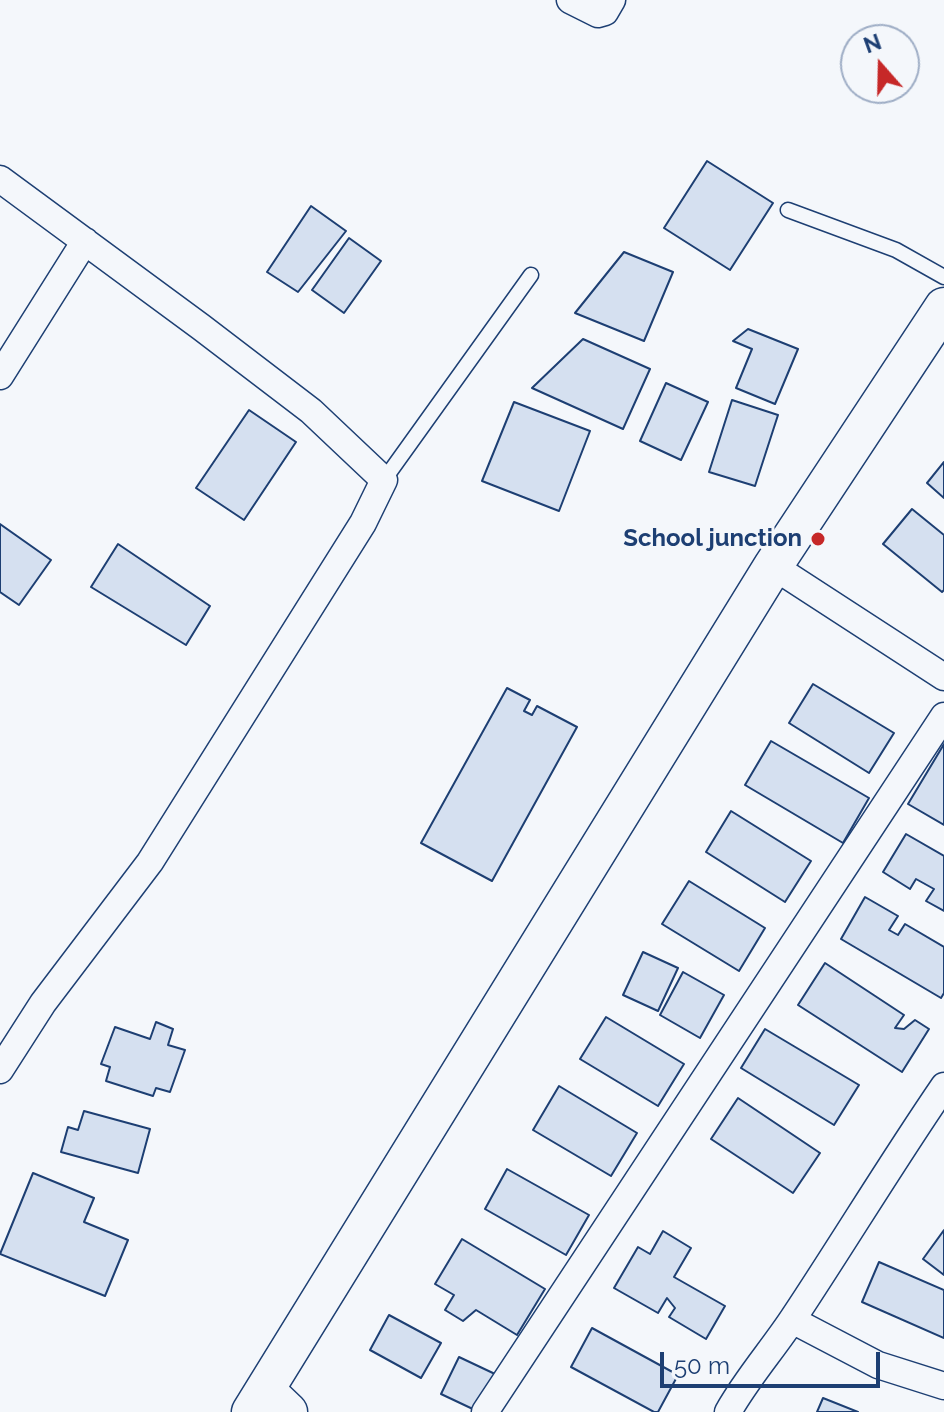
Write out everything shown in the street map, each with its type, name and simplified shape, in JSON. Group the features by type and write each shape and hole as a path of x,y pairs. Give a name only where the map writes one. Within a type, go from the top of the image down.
{"street":[{"path":"570,0 598,14 605,12 612,0"},
{"path":"0,179 311,411 384,480 363,523 150,862 43,1003 0,1070"},
{"path":"0,376 85,241"},
{"path":"268,1405 773,566 944,307"},
{"path":"773,566 944,677"},
{"path":"485,1412 944,716"},
{"path":"728,1412 740,1390 792,1320 944,1086"},
{"path":"792,1320 878,1365 944,1386"}],"lane":[{"path":"788,210 896,250 944,277"},
{"path":"384,480 531,275"}],"building":[{"path":"707,161 773,203 730,270 664,228"},
{"path":"311,206 346,231 298,292 267,272"},
{"path":"349,238 381,261 344,313 312,290"},
{"path":"624,252 673,272 644,341 575,313"},
{"path":"748,329 798,349 775,404 736,388 752,349 733,341"},
{"path":"583,339 650,369 623,429 532,388"},
{"path":"666,383 708,402 681,460 640,441"},
{"path":"732,400 778,415 755,486 709,472"},
{"path":"514,402 590,431 559,511 482,481"},
{"path":"249,410 296,442 244,520 196,488"},
{"path":"944,462 944,498 927,483"},
{"path":"912,509 944,535 942,592 883,544"},
{"path":"0,524 51,560 19,605 0,592"},
{"path":"118,544 210,606 186,645 91,587"},
{"path":"813,684 894,733 869,773 789,723"},
{"path":"507,688 530,700 524,711 532,715 537,706 577,727 492,881 421,843"},
{"path":"771,741 869,798 843,843 745,785"},
{"path":"944,744 944,825 908,804"},
{"path":"731,811 811,861 785,902 706,852"},
{"path":"906,834 944,856 944,911 926,901 934,889 916,879 910,889 883,872"},
{"path":"689,881 765,928 739,971 662,924"},
{"path":"865,897 898,916 889,930 898,935 905,924 944,947 944,993 941,998 841,939"},
{"path":"643,952 678,968 658,1011 623,995"},
{"path":"825,963 904,1015 895,1028 904,1029 915,1020 929,1029 902,1072 798,1005"},
{"path":"683,972 724,995 700,1038 660,1015"},
{"path":"606,1017 684,1064 658,1106 580,1059"},
{"path":"156,1022 173,1029 168,1045 185,1050 170,1092 156,1088 153,1096 106,1081 110,1067 101,1064 115,1027 150,1039"},
{"path":"765,1029 859,1085 834,1125 741,1068"},
{"path":"559,1086 637,1133 611,1176 533,1130"},
{"path":"738,1098 820,1153 793,1193 711,1139"},
{"path":"84,1111 150,1129 138,1173 61,1152 68,1127 78,1130"},
{"path":"507,1169 589,1215 566,1255 485,1209"},
{"path":"33,1173 94,1198 84,1222 128,1240 105,1296 0,1254"},
{"path":"944,1230 944,1275 923,1259"},
{"path":"663,1231 691,1248 674,1277 725,1306 706,1339 669,1317 675,1308 667,1298 658,1313 614,1288 638,1247 650,1254"},
{"path":"462,1239 545,1289 517,1335 476,1310 463,1321 445,1310 454,1295 435,1284"},
{"path":"879,1262 944,1290 944,1338 862,1302"},
{"path":"389,1315 441,1343 421,1378 370,1350"},
{"path":"592,1328 678,1375 658,1412 571,1367"},
{"path":"459,1357 495,1374 477,1411 441,1394"},
{"path":"823,1398 858,1412 817,1412"}],"place":[{"name":"School junction","path":"818,539"}]}
